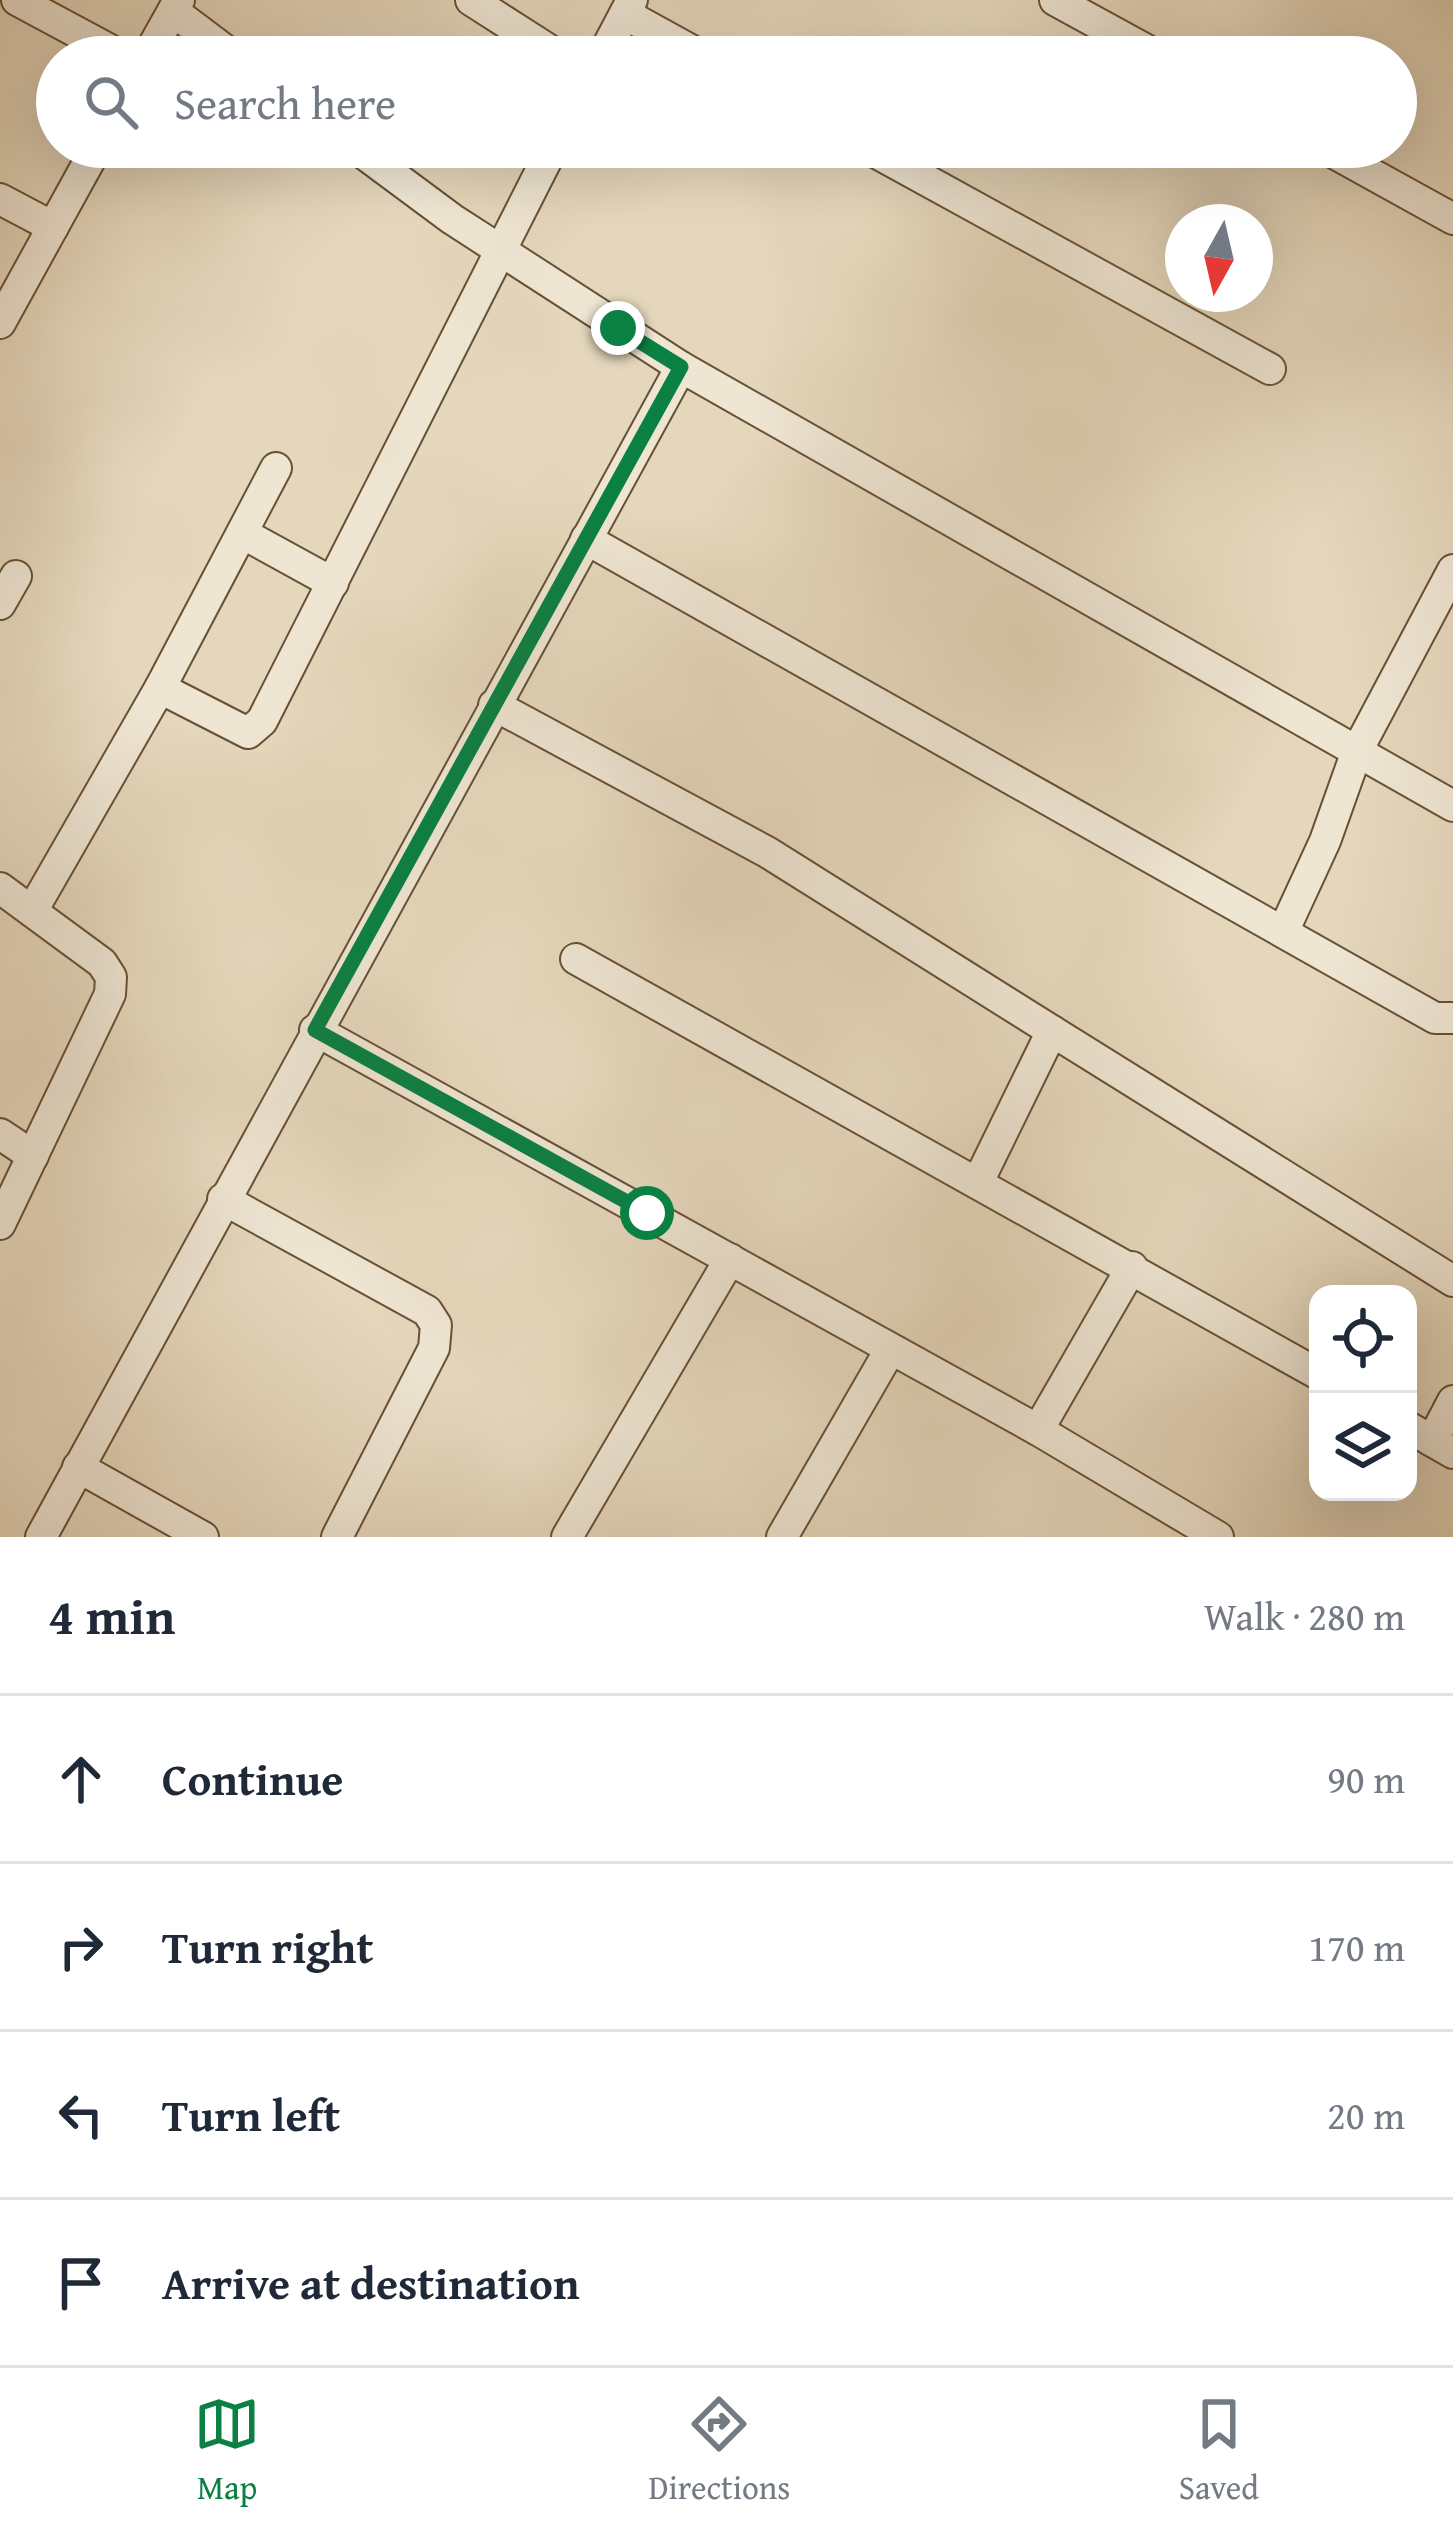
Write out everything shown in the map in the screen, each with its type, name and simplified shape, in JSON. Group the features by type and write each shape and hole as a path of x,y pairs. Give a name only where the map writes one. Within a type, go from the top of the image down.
{"street":[{"path":"17,0 84,36"},
{"path":"471,0 527,36"},
{"path":"1055,0 1121,36"},
{"path":"159,36 176,6 210,36"},
{"path":"613,36 628,7 672,36"},
{"path":"0,323 86,168"},
{"path":"385,168 497,248 681,367 1453,806"},
{"path":"160,688 248,733 262,722 541,168"},
{"path":"904,168 1270,369"},
{"path":"1361,168 1453,219"},
{"path":"0,199 53,227"},
{"path":"40,1537 681,367"},
{"path":"32,911 160,688 276,469"},
{"path":"242,533 333,583"},
{"path":"586,539 1435,1018 1453,1018"},
{"path":"1284,930 1325,841 1357,752 1453,569"},
{"path":"0,604 16,576"},
{"path":"494,705 767,852 1453,1281"},
{"path":"0,888 102,963 111,977 110,994 0,1223"},
{"path":"576,959 979,1180 1309,1369"},
{"path":"315,1030 1038,1430 1218,1537"},
{"path":"979,1180 1052,1031"},
{"path":"0,1134 34,1156"},
{"path":"223,1198 428,1311 436,1325 434,1348 337,1537"},
{"path":"567,1537 730,1259"},
{"path":"1038,1430 1132,1267"},
{"path":"782,1537 890,1350"},
{"path":"1431,1440 1453,1401"},
{"path":"79,1467 203,1537"}],"route":[{"path":"618,328 681,367 315,1030 647,1213"}]}
